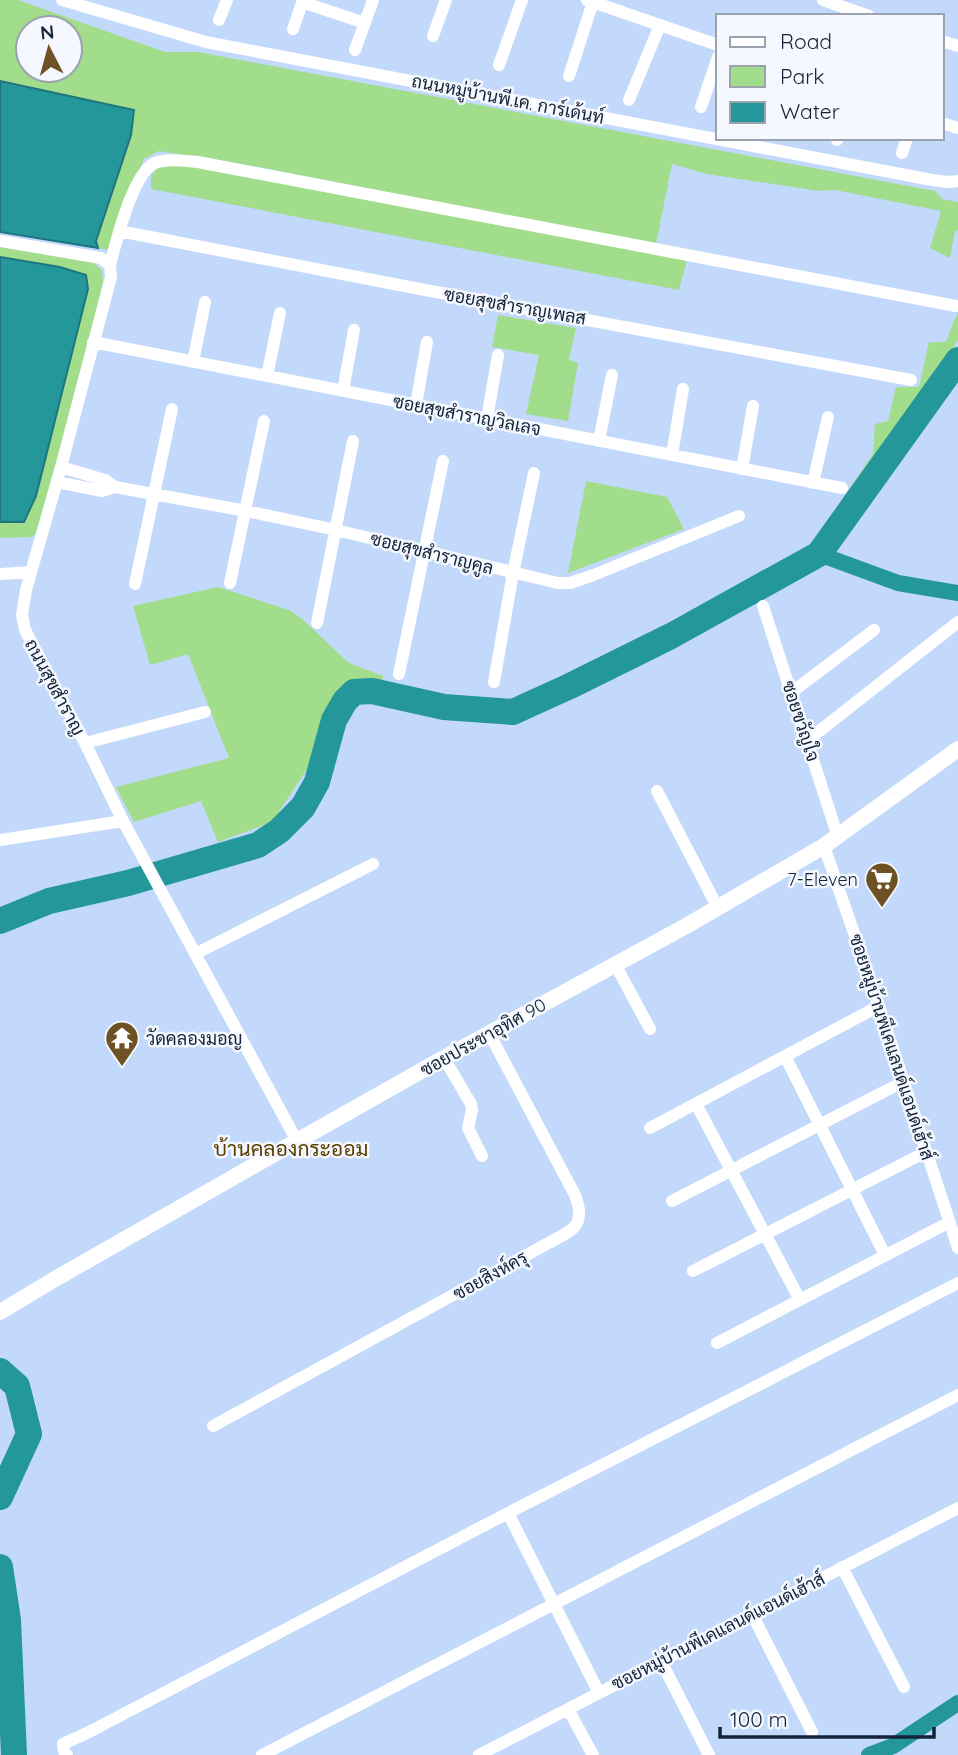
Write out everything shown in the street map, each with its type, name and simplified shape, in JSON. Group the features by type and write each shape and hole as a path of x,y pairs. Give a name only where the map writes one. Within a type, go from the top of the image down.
{"street":[{"name":"ถนนหมู่บ้านพี.เค. การ์เด้นท์","path":"62,0 206,42 716,139"},
{"path":"219,20 227,0"},
{"path":"355,50 373,0"},
{"path":"433,36 446,0"},
{"path":"499,65 522,0"},
{"path":"823,0 863,14"},
{"path":"293,29 300,1 365,23"},
{"path":"569,76 590,1 716,44"},
{"path":"629,100 660,25"},
{"path":"701,107 716,63"},
{"name":"ถนนหมู่บ้านพี.เค. การ์เด้นท์","path":"722,140 932,180 958,181"},
{"path":"902,153 906,140"},
{"name":"ถนนสุขสำราญ","path":"297,1141 122,821 85,743 25,630 22,615 23,602 111,276 110,265 119,231 143,172 152,164 164,160 198,162 956,306"},
{"name":"ซอยสุขสำราญเพลส","path":"119,231 911,380"},
{"path":"0,241 101,258 110,265"},
{"path":"193,362 205,302"},
{"path":"267,376 279,313"},
{"path":"343,391 354,330"},
{"name":"ซอยสุขสำราญวิลเลจ","path":"93,342 842,488"},
{"path":"416,405 427,342"},
{"path":"487,419 498,355"},
{"path":"599,441 612,375"},
{"path":"672,455 683,389"},
{"path":"741,468 753,406"},
{"path":"135,584 172,409"},
{"path":"813,483 828,417"},
{"path":"230,583 264,422"},
{"path":"317,623 353,441"},
{"path":"399,674 443,461"},
{"name":"ซอยสุขสำราญคูล","path":"61,467 105,480 115,487"},
{"path":"494,682 534,473"},
{"name":"ซอยสุขสำราญคูล","path":"57,482 102,491 115,487 246,511 424,550 549,582 570,583 591,576 738,516"},
{"path":"0,574 31,572"},
{"name":"ซอยขวัญใจ","path":"764,606 838,836"},
{"path":"808,740 958,622"},
{"path":"792,692 874,630"},
{"path":"85,743 205,712"},
{"name":"ซอยประชาอุทิศ 90","path":"0,1312 297,1141 718,908 824,846 958,749"},
{"path":"657,791 718,908"},
{"path":"0,840 122,821"},
{"name":"ซอยหมู่บ้านพีเคแลนด์แอนด์เฮ้าส์","path":"824,846 958,1248"},
{"path":"195,954 373,864"},
{"path":"615,964 650,1029"},
{"path":"650,1128 879,1006"},
{"name":"ซอยสิงห์ครุ","path":"214,1426 543,1246 578,1223 581,1216 575,1195 489,1033"},
{"path":"785,1056 885,1255"},
{"path":"444,1058 471,1104 468,1128 482,1156"},
{"path":"672,1201 894,1087"},
{"path":"696,1104 800,1300"},
{"path":"693,1271 918,1156"},
{"path":"717,1343 942,1226"},
{"path":"67,1755 63,1744 68,1741 958,1283"},
{"path":"262,1755 958,1395"},
{"name":"ซอยหมู่บ้านพีเคแลนด์แอนด์เฮ้าส์","path":"479,1755 958,1508"},
{"path":"508,1513 599,1693"},
{"path":"842,1567 904,1687"},
{"path":"752,1614 812,1732"},
{"path":"661,1661 709,1755"},
{"path":"568,1709 593,1755"}],"green space":[{"path":"0,0 18,0 58,14 14,14 14,84 84,84 84,23 165,52 198,52 935,191 942,199 958,202 958,230 955,231 950,258 930,248 941,211 835,190 819,191 707,174 672,164 656,244 253,166 159,151 144,159 109,250 98,248 96,241 131,135 134,111 0,81"},
{"path":"172,165 192,166 687,260 679,290 151,189 151,175 158,168"},
{"path":"0,247 90,260 102,270 103,282 86,354 37,533 31,537 0,538 0,522 24,521 60,267 0,257"},
{"path":"958,313 958,340 936,377 822,529 873,454 875,424 888,421 896,387 919,387 929,342 946,342"},
{"path":"498,315 576,328 569,360 578,363 568,421 526,414 539,355 492,347"},
{"path":"586,481 667,497 684,529 568,573"},
{"path":"218,587 289,610 349,663 383,676 382,684 359,684 345,688 335,698 319,727 311,763 272,822 218,842 201,801 134,822 116,787 229,758 188,654 150,665 133,606"}],"water":[{"path":"0,81 134,110 131,135 96,241 98,248 0,232"},
{"path":"0,257 60,267 86,275 88,289 36,496 24,522 0,522"}],"waterway":[{"path":"0,921 49,901 128,883 258,845 279,831 303,807 317,782 334,720 354,692 372,691 444,707 513,712 671,636 819,554 958,360"},
{"path":"819,554 898,583 958,593"},
{"path":"0,1371 17,1386 29,1434 0,1497"},
{"path":"0,1567 8,1620 14,1755"},
{"path":"869,1755 893,1746 958,1703"}],"place":[{"name":"7-Eleven","path":"882,909"},
{"name":"วัดคลองมอญ","path":"122,1068"}],"district":[{"name":"บ้านคลองกระออม","path":"291,1148"}]}
